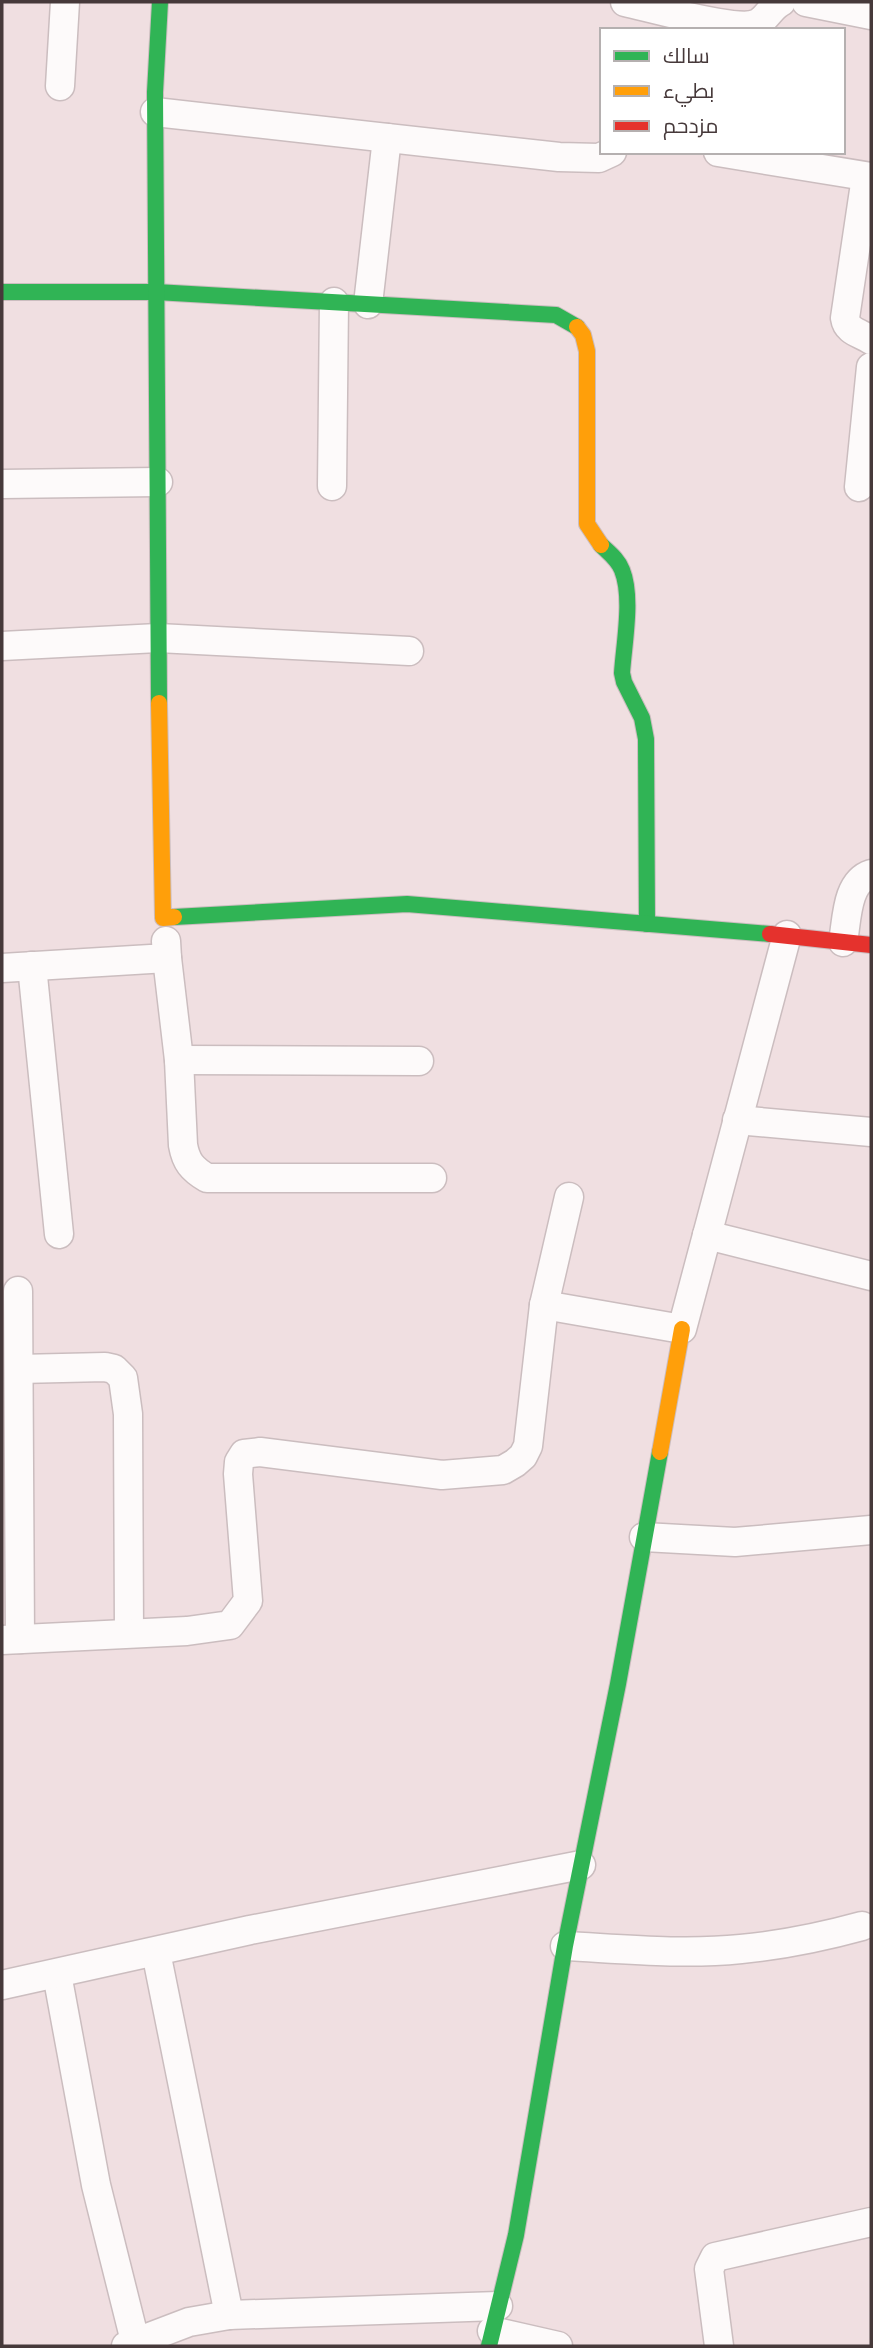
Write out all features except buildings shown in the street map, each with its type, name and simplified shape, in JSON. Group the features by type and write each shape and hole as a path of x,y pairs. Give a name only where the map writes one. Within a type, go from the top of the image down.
{"street":[{"path":"60,86 65,2"},
{"path":"160,2 155,112 158,638 163,918 185,1158 207,1178 432,1178"},
{"path":"625,2 719,23 750,26 759,23 772,6 781,2"},
{"path":"806,2 871,15"},
{"path":"155,112 559,157 599,158 608,154"},
{"path":"368,304 387,138"},
{"path":"730,154 869,177 845,318 852,330 871,340"},
{"path":"2,292 156,292 368,304 556,316 569,319 578,326 588,351 587,524 589,533 613,556 624,577 626,585 622,673 642,718 646,739 647,924"},
{"path":"332,486 334,302"},
{"path":"859,487 871,367"},
{"path":"2,484 158,482"},
{"path":"2,646 158,638 410,651"},
{"path":"843,942 852,894 858,883 871,874"},
{"path":"163,918 407,904 787,935 871,945"},
{"path":"493,2328 516,2235 565,1946 618,1684 682,1329 787,935"},
{"path":"2,968 167,958"},
{"path":"32,966 59,1234"},
{"path":"178,1059 419,1061"},
{"path":"737,1120 871,1132"},
{"path":"18,1291 19,1369 11,1640 214,1628 230,1625 248,1601 238,1474 239,1462 244,1454 260,1452 442,1475 503,1470 523,1456 528,1446 544,1305 569,1197"},
{"path":"707,1235 871,1276"},
{"path":"544,1305 682,1329"},
{"path":"19,1369 105,1367 114,1369 123,1378 128,1414 129,1633"},
{"path":"644,1537 735,1542 871,1530"},
{"path":"2,1985 263,1927 581,1865"},
{"path":"565,1946 689,1951 739,1949 808,1940 862,1926"},
{"path":"156,1952 229,2315"},
{"path":"57,1974 96,2185 131,2344 189,2322 229,2315 493,2328 558,2346"},
{"path":"719,2346 709,2269 715,2257 871,2222"}],"traffic: fast":[{"path":"159,703 155,92 160,2"},
{"path":"2,292 156,292 556,315 577,327"},
{"path":"601,545 618,562 625,581 627,620 622,673 642,718 646,739 647,924"},
{"path":"174,917 407,904 770,934"},
{"path":"489,2346 516,2235 565,1946 618,1684 660,1452"}],"traffic: slow":[{"path":"577,327 583,335 587,351 587,524 601,545"},
{"path":"159,703 163,918 174,917"},
{"path":"660,1452 682,1329"}],"traffic: jam":[{"path":"770,934 871,945"}]}
